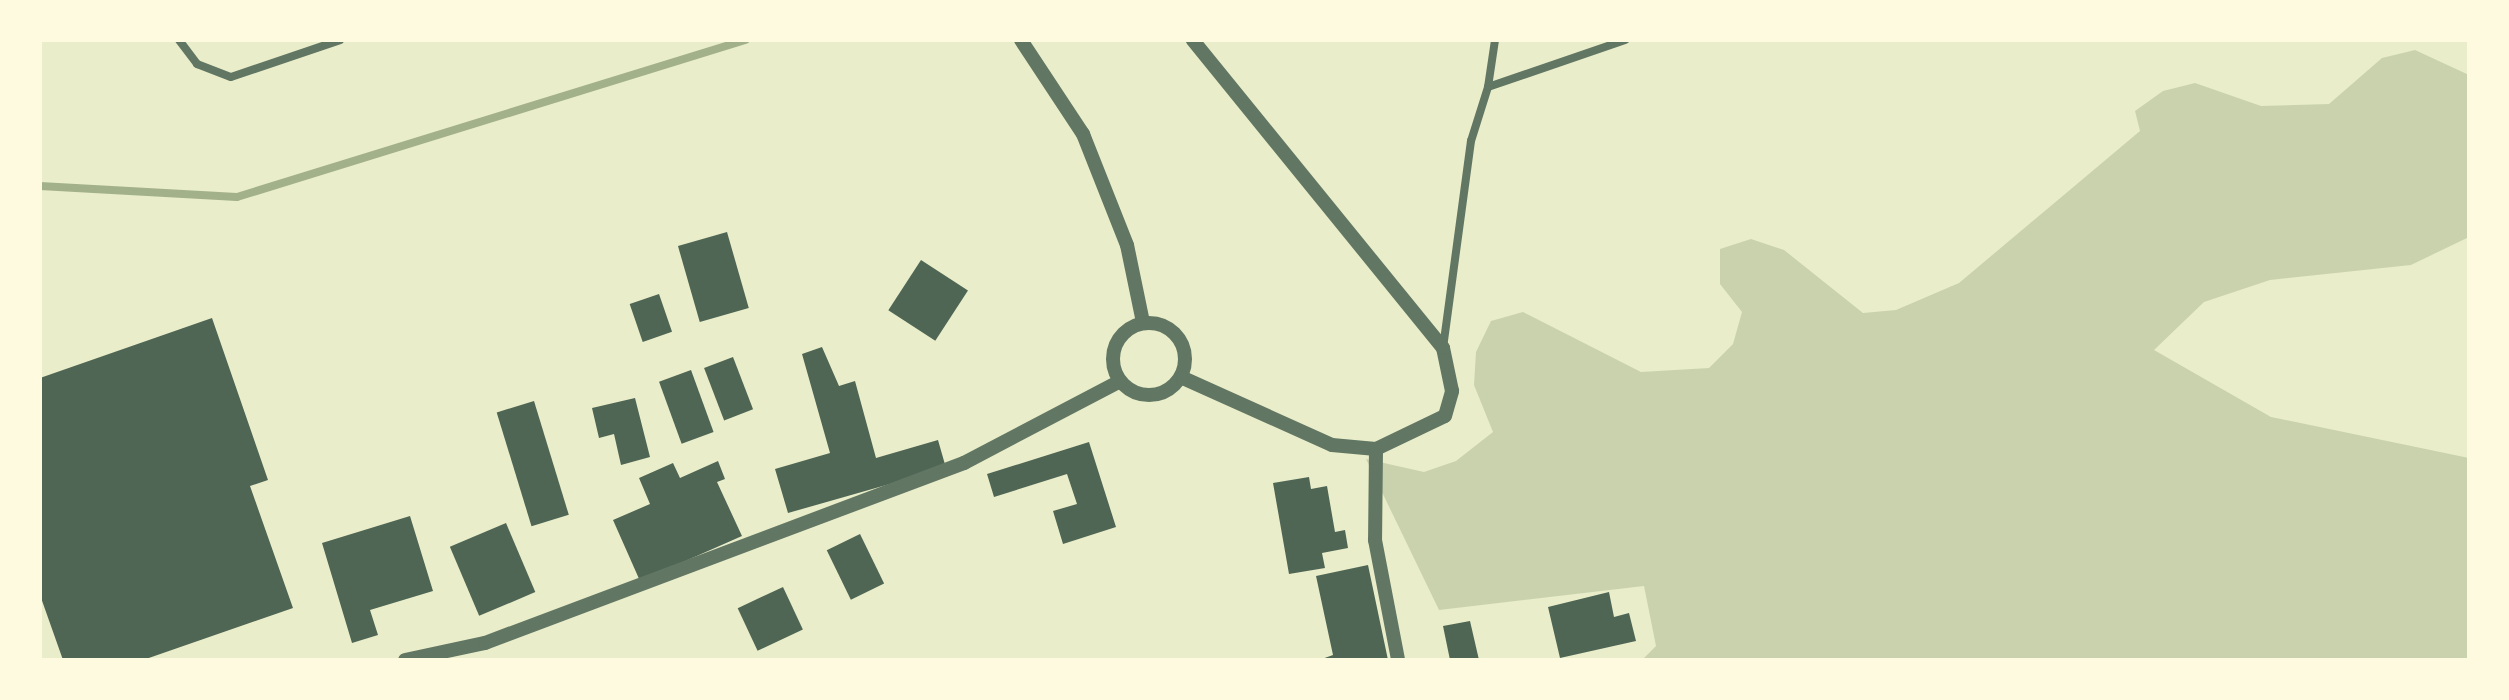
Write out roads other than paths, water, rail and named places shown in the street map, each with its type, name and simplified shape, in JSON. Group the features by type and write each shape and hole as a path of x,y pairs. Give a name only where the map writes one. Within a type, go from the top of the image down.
{"street":[{"path":"179,40 197,64 231,77 340,40"},
{"path":"1021,40 1083,134 1127,245 1143,322"},
{"path":"1193,40 1443,348"},
{"path":"1183,378 1184,353 1173,331 1161,322 1143,322 1125,331 1114,350 1120,381 1128,392 1145,395 1183,378 1332,445 1376,449 1445,416 1452,391 1443,348 1471,141 1488,87 1495,40"},
{"path":"1488,87 1625,40"},
{"path":"405,660 485,643 964,463 1120,381"},
{"path":"1376,449 1375,540 1398,660"}],"waterway":[{"path":"40,186 237,197 745,40"}]}
